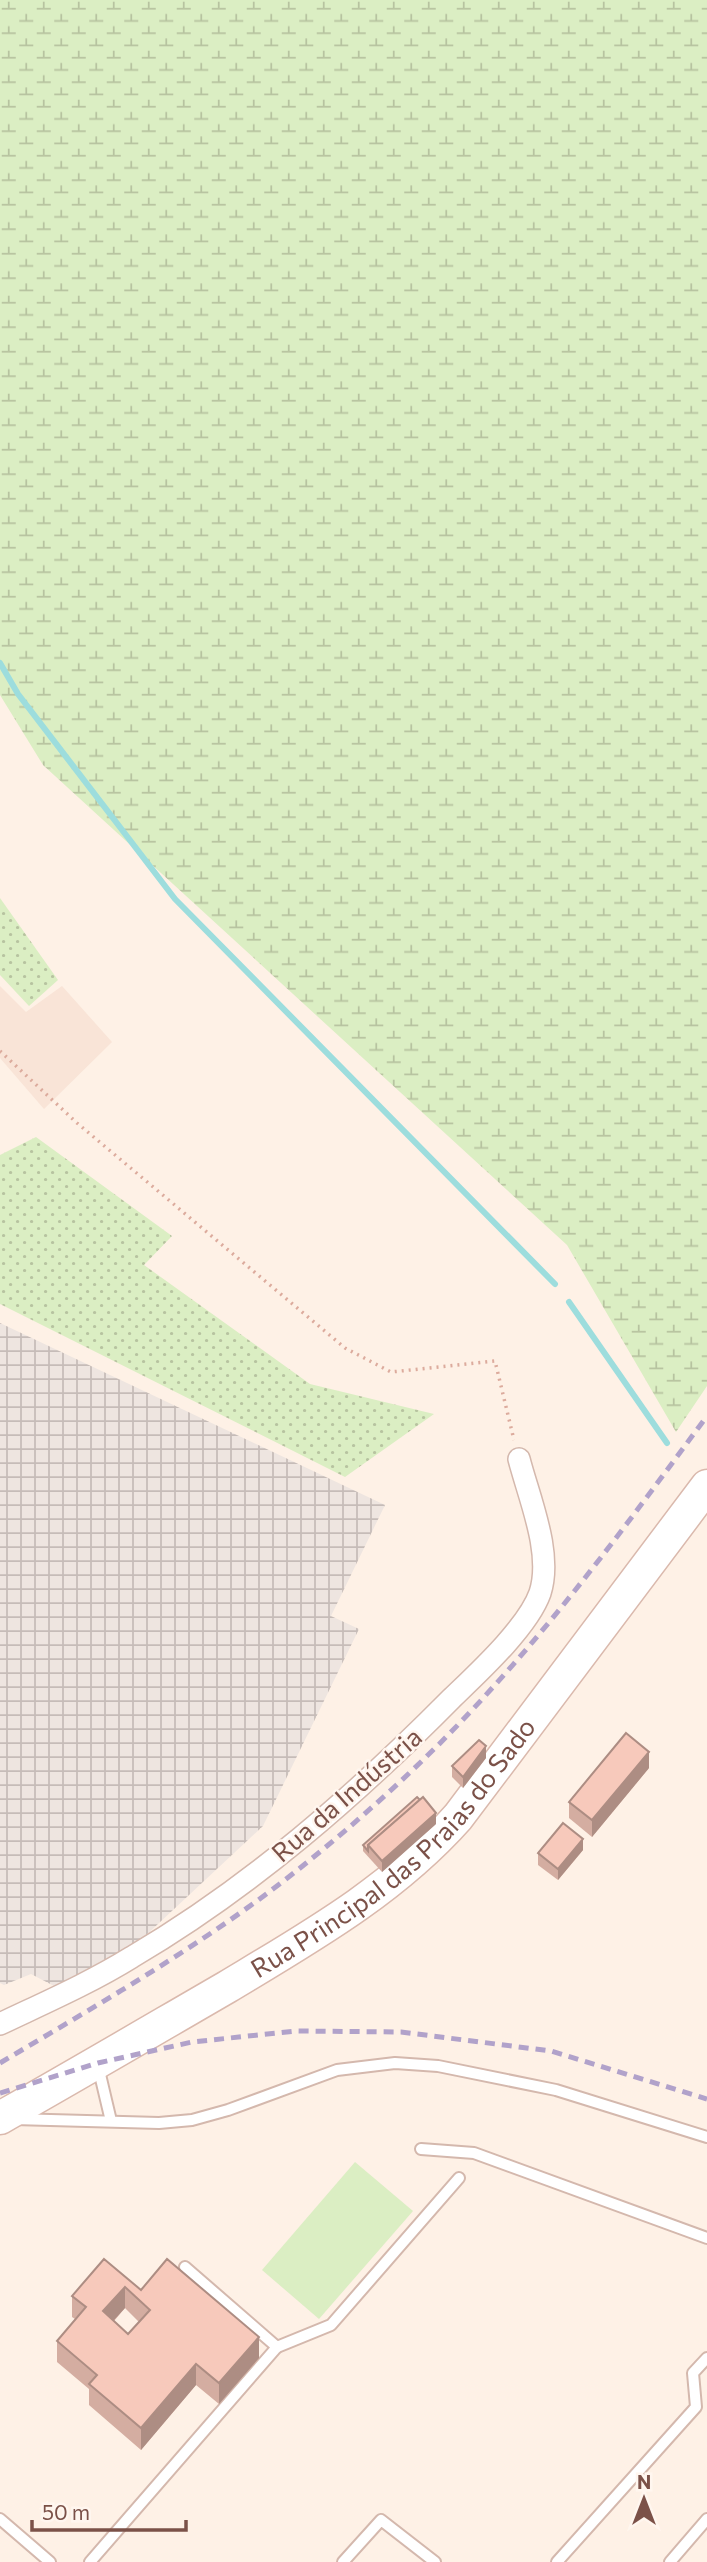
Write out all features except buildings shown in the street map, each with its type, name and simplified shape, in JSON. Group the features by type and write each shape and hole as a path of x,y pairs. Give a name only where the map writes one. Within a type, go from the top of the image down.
{"street":[{"name":"Rua da Indústria","path":"0,2024 131,1958 228,1895 288,1850 410,1741 483,1667 531,1610 544,1578 541,1540 519,1459"},
{"name":"Rua Principal das Praias do Sado","path":"0,2119 327,1927 403,1872 458,1817 707,1486"}],"lane":[{"path":"98,2063 111,2121"},
{"path":"0,2119 159,2123 192,2120 228,2110 337,2070 395,2063 438,2066 556,2090 707,2137"},
{"path":"421,2149 474,2153 707,2238"},
{"path":"90,2562 277,2347 331,2325 459,2178"},
{"path":"185,2267 277,2347"},
{"path":"557,2562 696,2407 694,2374 707,2358"},
{"path":"0,2519 50,2562"},
{"path":"670,2562 707,2519"},
{"path":"343,2562 381,2520 435,2562"}],"path":[{"path":"0,1051 77,1123 345,1348 391,1372 495,1361 519,1459"}],"shaded area":[{"path":"0,986 26,1012 62,986 112,1042 44,1109 0,1058"},
{"path":"0,1323 385,1505 331,1616 359,1629 263,1826 143,1938 56,1987 31,1974 4,1985 0,1983"}],"green space":[{"path":"0,0 707,0 707,1386 676,1432 567,1245 43,765 0,695"},
{"path":"0,898 58,980 29,1006 0,975"},
{"path":"36,1137 172,1236 144,1265 310,1384 434,1414 345,1477 0,1304 0,1155"},
{"path":"355,2162 413,2211 319,2319 262,2270"}],"waterway":[{"path":"0,663 18,694 175,899 555,1284"},
{"path":"569,1302 667,1443"}],"railway":[{"path":"0,2063 195,1944 269,1892 379,1801 450,1733 522,1654 604,1554 707,1416"},
{"path":"0,2093 98,2063 192,2042 296,2031 401,2032 551,2051 707,2099"}]}
